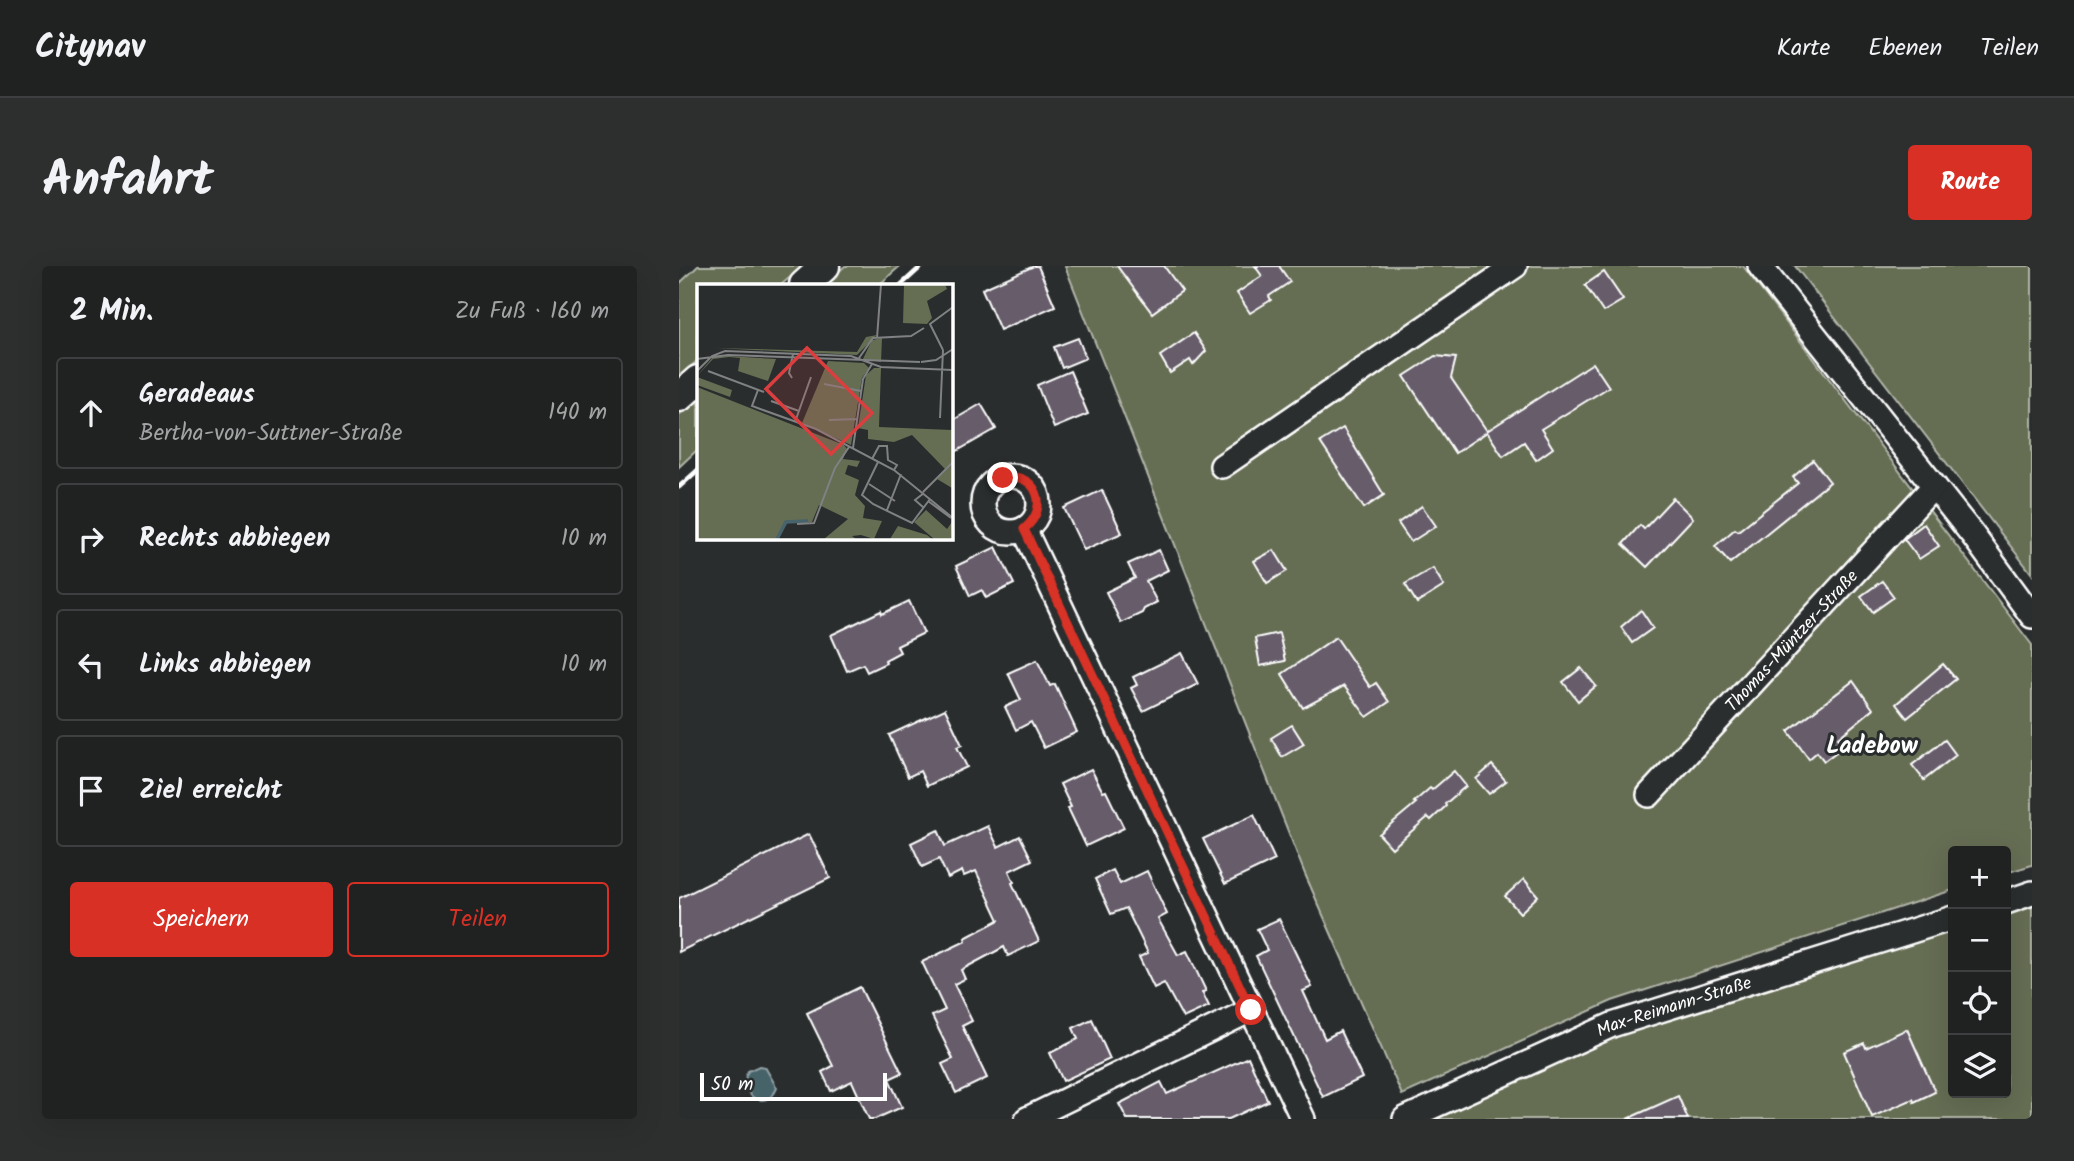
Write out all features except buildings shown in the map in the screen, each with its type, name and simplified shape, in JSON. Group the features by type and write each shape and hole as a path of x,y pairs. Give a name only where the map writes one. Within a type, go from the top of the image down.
{"street":[{"path":"805,284 825,266"},
{"path":"1222,466 1515,266"},
{"path":"1760,266 1934,486 2032,616"},
{"path":"679,397 697,381"},
{"name":"Thomas-Müntzer-Straße","path":"1650,795 1934,486"},
{"path":"1024,529 1303,1119"},
{"path":"2011,900 2032,893"},
{"name":"Max-Reimann-Straße","path":"1405,1119 1612,1025 1948,920"},
{"path":"1027,1119 1251,1010"}],"green space":[{"path":"698,266 803,266 782,284 697,284 697,361 679,377 679,284"},
{"path":"845,266 900,266 880,284 825,284"},
{"path":"1065,266 1743,266 2032,645 2032,865 2011,871 2011,846 1948,846 1948,892 1612,1001 1402,1095 1305,874"},
{"path":"1795,266 2032,266 2032,574"},
{"path":"697,399 697,450 679,467 679,415"},
{"path":"2032,899 2032,1119 1429,1119 1648,1021 1948,926 1948,1098 2011,1098 2011,906"}],"water":[{"path":"759,1066 765,1067 777,1088 772,1096 760,1100 753,1098 745,1087 748,1071"}],"railway":[{"path":"902,284 922,266"},
{"path":"679,487 697,471"}],"district":[{"name":"Ladebow","path":"1872,745"}],"route":[{"path":"1003,478 1020,478 1034,488 1039,505 1037,515 1024,529 1251,1010"}]}
